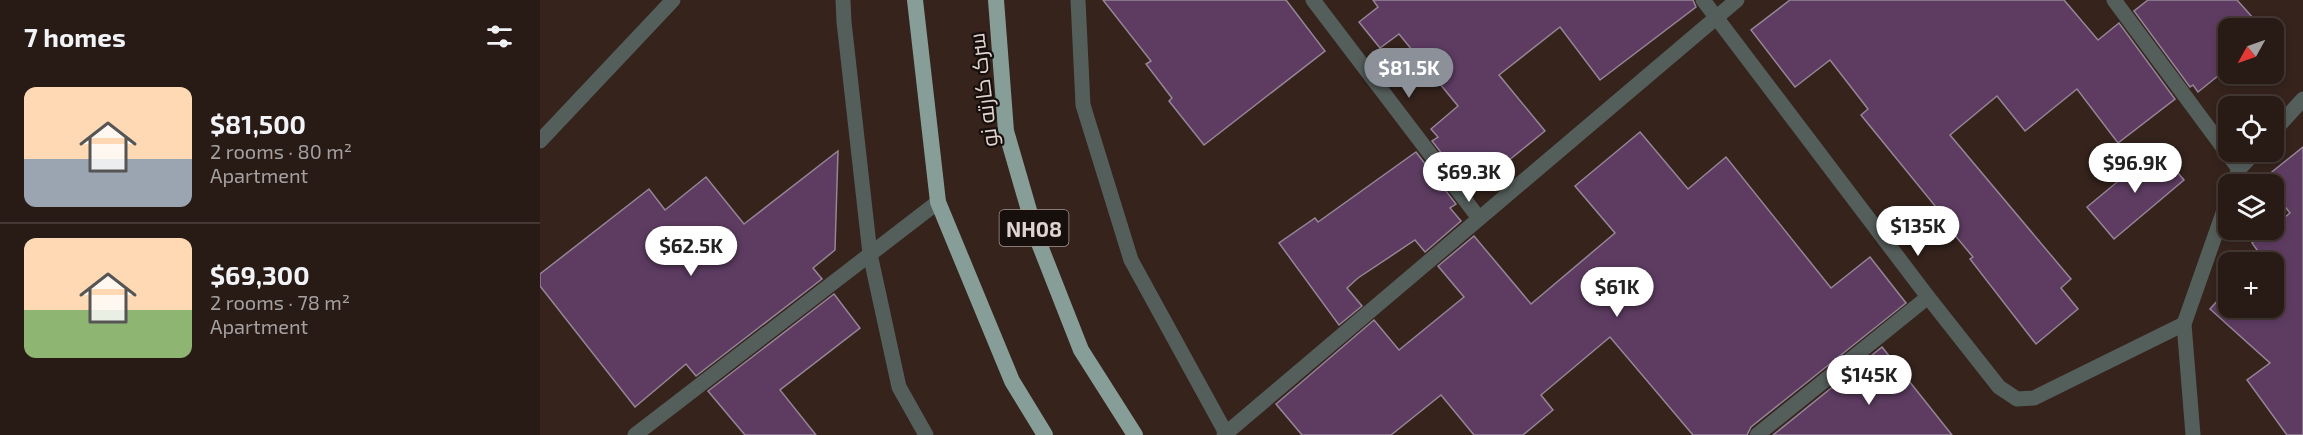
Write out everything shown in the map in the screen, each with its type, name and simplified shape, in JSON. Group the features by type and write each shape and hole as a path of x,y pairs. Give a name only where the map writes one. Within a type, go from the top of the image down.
{"highway":[{"path":"915,0 938,202 1012,381 1045,435"},
{"name":"سرک کارته نو","path":"996,0 1006,131 1037,238 1082,350 1135,435"}],"street":[{"path":"540,141 673,0"},
{"path":"843,0 870,254 899,387 926,435"},
{"path":"1078,0 1083,105 1131,260 1226,434 1478,217 1737,0"},
{"path":"1313,0 1478,217"},
{"path":"1703,0 1999,387 2017,399 2034,398 2184,324"},
{"path":"2114,0 2239,169"},
{"path":"2284,119 2303,99"},
{"path":"2237,174 2246,162"},
{"path":"635,435 938,202"},
{"path":"2193,435 2184,324 2218,227"},
{"path":"1757,435 1928,297"}],"building":[{"path":"1103,0 1286,0 1325,51 1204,145 1169,101 1172,98 1146,64 1151,61"},
{"path":"1373,0 1693,0 1696,7 1600,80 1560,27 1499,75 1545,131 1471,191 1432,141 1438,137 1431,129 1458,106 1399,34 1380,48 1359,22 1378,7"},
{"path":"1790,0 2064,0 2098,40 2119,23 2175,99 2118,143 2077,89 2025,131 1997,96 1950,135 2071,279 2061,288 2078,309 2036,344 1970,259 1973,257 1933,209 1936,207 1861,115 1868,109 1830,60 1795,87 1751,30"},
{"path":"2148,0 2237,0 2253,18 2218,18 2218,76 2198,92 2193,85 2190,87 2134,11"},
{"path":"1640,132 1688,189 1726,157 1831,288 1870,257 1906,303 1751,427 1747,435 1693,435 1610,337 1541,395 1553,410 1523,435 1474,435 1441,395 1391,435 1302,435 1276,404 1374,320 1399,350 1464,297 1438,266 1474,236 1531,304 1615,233 1575,186"},
{"path":"2303,147 2303,435 2287,435 2247,380 2270,363 2220,318 2284,318 2284,252 2259,252 2252,243 2256,240 2284,240 2284,218 2290,213 2284,206 2284,174 2269,174"},
{"path":"2157,149 2184,180 2114,239 2087,207"},
{"path":"838,151 835,250 813,268 822,279 696,376 686,364 635,407 540,286 540,274 649,189 665,210 706,177 744,224"},
{"path":"1416,152 1456,204 1450,208 1461,221 1425,252 1415,240 1358,278 1347,288 1362,306 1339,325 1279,243 1315,218 1318,222"},
{"path":"834,294 860,328 780,390 816,435 745,435 708,391"},
{"path":"2218,300 2218,316 2210,309"},
{"path":"1882,347 1952,435 1773,435"}]}
